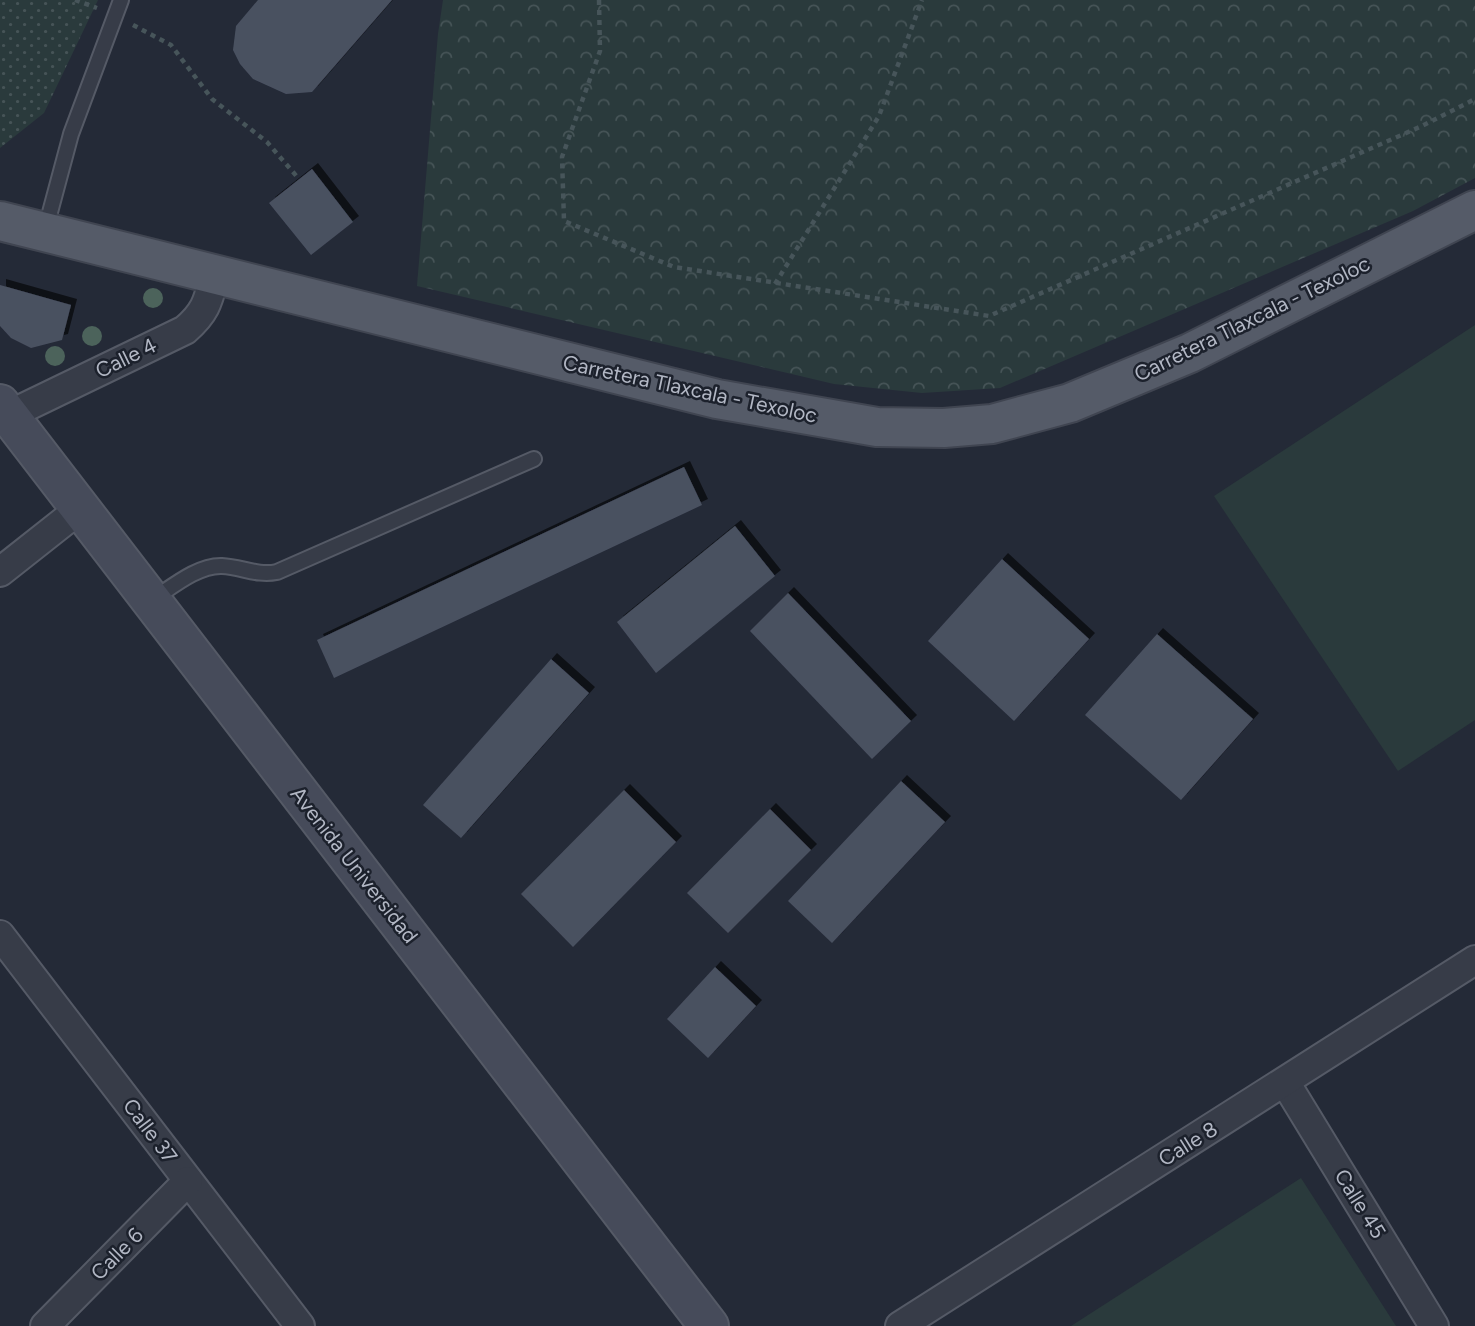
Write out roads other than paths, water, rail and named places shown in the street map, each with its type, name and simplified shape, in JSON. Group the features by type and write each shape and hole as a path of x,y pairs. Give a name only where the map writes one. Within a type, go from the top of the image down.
{"main road":[{"name":"Carretera Tlaxcala - Texoloc","path":"0,221 717,399 877,427 944,428 992,424 1070,403 1190,353 1475,210"}],"street":[{"name":"Calle 4","path":"4,409 185,330 198,319 207,305 215,275"},
{"name":"Avenida Universidad","path":"4,409 709,1326"},
{"path":"0,572 81,508"},
{"name":"Calle 37","path":"0,934 300,1326"},
{"name":"Calle 8","path":"900,1326 1475,960"},
{"name":"Calle 45","path":"1285,1082 1434,1326"},
{"name":"Calle 6","path":"45,1326 188,1181"}],"lane":[{"path":"45,232 71,134 121,0"},
{"path":"151,601 208,567 242,568 256,574 277,572 534,459"}]}
